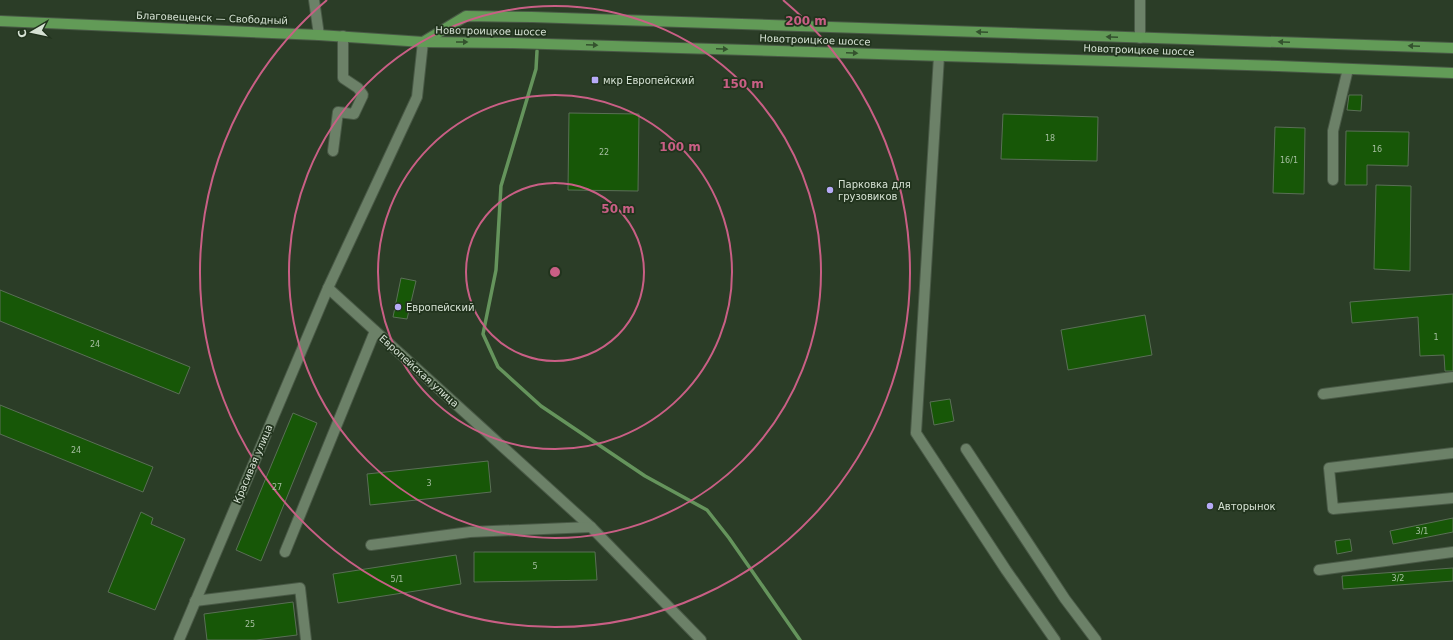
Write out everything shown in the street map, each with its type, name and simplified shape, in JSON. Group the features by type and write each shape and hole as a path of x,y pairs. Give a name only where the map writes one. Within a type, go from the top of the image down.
{"main road":[{"name":"Новотроицкое шоссе","path":"423,42 466,16 532,16 1453,48"},
{"name":"Благовещенск — Свободный","path":"0,21 343,36 423,42"},
{"name":"Новотроицкое шоссе","path":"423,42 512,42 1453,73"}],"street":[{"path":"314,0 319,35"},
{"path":"1140,0 1140,38"},
{"path":"332,151 338,112 354,114 363,95 358,88 343,78 343,36"},
{"path":"328,288 416,97 423,42"},
{"path":"939,56 916,433 1006,570 1055,640"},
{"path":"1334,180 1333,131 1348,69"},
{"name":"Европейская улица","path":"328,288 591,527 701,640"},
{"name":"Красивая улица","path":"179,640 328,288"},
{"path":"285,552 375,331"},
{"path":"1323,394 1453,377"},
{"path":"966,449 1065,599 1096,640"},
{"path":"1453,453 1329,468 1333,509 1453,498"},
{"path":"371,545 470,532 591,527"},
{"path":"1319,570 1453,552"},
{"path":"195,601 300,588 306,640"}],"building":[{"path":"1349,95 1362,95 1361,111 1347,110"},
{"path":"569,113 639,114 638,191 568,190"},
{"path":"1003,114 1098,117 1097,161 1001,159"},
{"path":"1275,127 1305,128 1304,194 1273,193"},
{"path":"1346,131 1409,132 1408,166 1367,165 1367,185 1345,185"},
{"path":"1376,185 1411,186 1410,271 1374,269"},
{"path":"401,278 416,281 407,319 393,317"},
{"path":"0,290 190,367 179,394 0,321"},
{"path":"1453,294 1453,371 1445,371 1444,355 1420,356 1418,317 1352,323 1350,302"},
{"path":"1145,315 1152,355 1068,370 1061,330"},
{"path":"950,399 954,421 934,425 930,402"},
{"path":"0,405 153,467 143,492 0,434"},
{"path":"293,413 317,423 261,561 236,550"},
{"path":"488,461 491,492 370,505 367,474"},
{"path":"141,512 153,518 151,524 185,539 155,610 108,592"},
{"path":"1453,518 1453,532 1393,544 1390,531"},
{"path":"1350,539 1352,551 1337,554 1335,541"},
{"path":"474,552 595,552 597,580 474,582"},
{"path":"456,555 461,584 338,603 333,574"},
{"path":"1453,568 1453,581 1343,589 1342,576"},
{"path":"293,602 297,635 256,640 207,640 204,614"}],"waterway":[{"path":"537,51 536,69 501,186 496,270 483,334 498,367 541,406 645,476 707,510 729,538 800,640"}],"place":[{"name":"мкр Европейский","path":"595,80"},
{"name":"Парковка для грузовиков","path":"830,190"},
{"name":"Европейский","path":"398,307"},
{"name":"Авторынок","path":"1210,506"}]}
